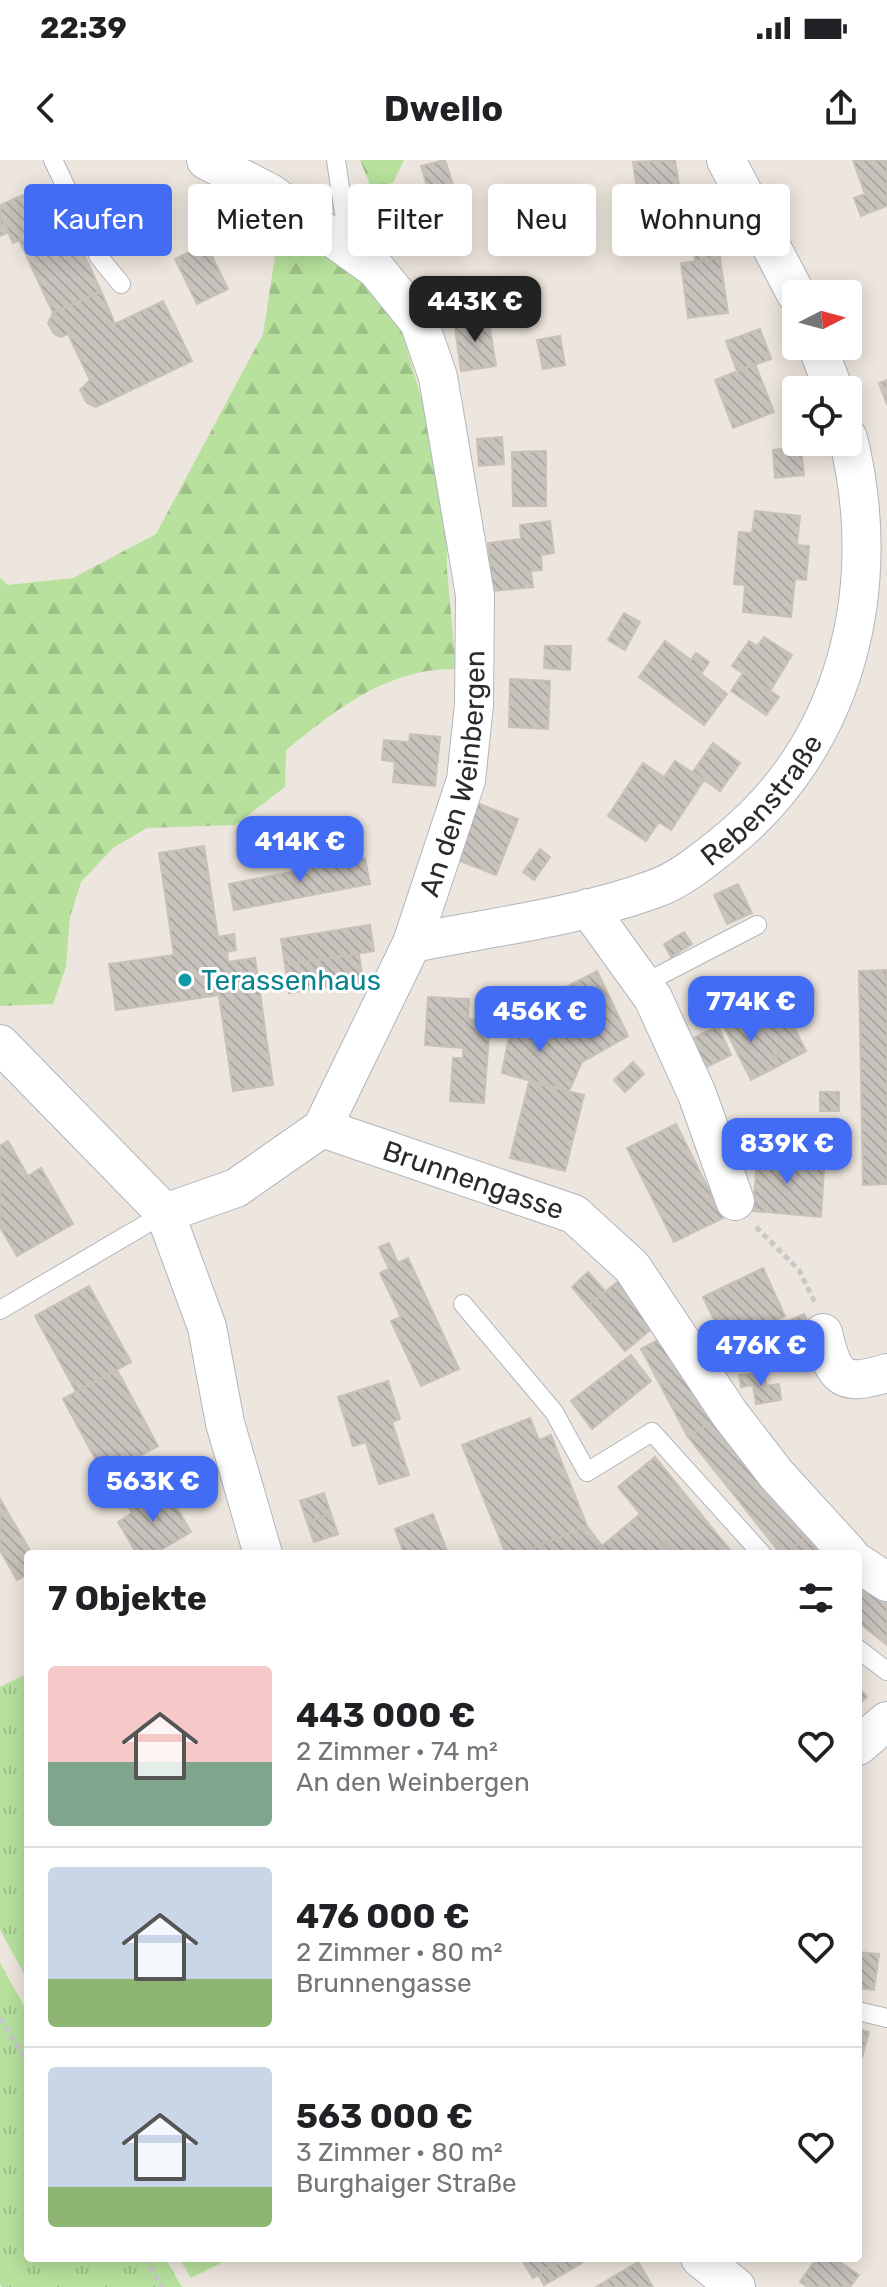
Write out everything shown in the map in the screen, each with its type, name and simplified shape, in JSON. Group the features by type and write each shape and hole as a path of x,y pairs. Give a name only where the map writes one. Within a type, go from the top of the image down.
{"street":[{"name":"An den Weinbergen","path":"206,160 270,193 348,249"},
{"path":"726,160 789,280"},
{"name":"An den Weinbergen","path":"165,1213 236,1188 322,1128 412,943 466,780 474,705 475,595 438,377 419,322 376,269 358,256"},
{"name":"Rebenstraße","path":"412,943 588,908 657,889 698,864 761,814 806,750 835,695 859,613 859,482 852,456"},
{"path":"588,908 659,1009 697,1094 735,1201"},
{"path":"0,1044 165,1213 207,1327 225,1423 258,1540 280,1550"},
{"name":"Brunnengasse","path":"322,1128 574,1214 632,1267 729,1413 776,1474 845,1550"},
{"path":"823,1333 828,1354 845,1379 855,1382 887,1373"},
{"path":"862,1566 887,1582"},
{"path":"862,1743 887,1721"},
{"path":"705,2262 736,2287"}],"lane":[{"path":"53,160 99,257 121,284"},
{"path":"336,160 348,237"},
{"path":"643,984 757,925"},
{"path":"0,1310 165,1213"},
{"path":"463,1304 554,1412 587,1472 652,1432 758,1550"},
{"path":"862,1652 887,1671"},
{"path":"862,2012 887,2018"}],"path":[{"path":"735,1201 766,1239 799,1270 812,1293 823,1333"},
{"path":"0,2018 24,2057"},
{"path":"147,2262 162,2287"}],"green space":[{"path":"360,160 404,160 393,183 370,184"},
{"path":"332,253 354,265 399,323 430,427 446,504 447,570 456,669 408,675 385,683 324,720 286,750 285,787 235,825 147,828 113,848 81,882 70,917 66,967 53,1004 0,1006 0,578 8,585 73,578 156,534 263,334 275,256 332,256"},
{"path":"24,1675 24,1974 0,1930 0,1687"},
{"path":"0,1963 24,2006 24,2262 167,2262 182,2287 2,2287"},
{"path":"181,2262 223,2262 191,2278"}],"building":[{"path":"445,160 453,184 426,184 421,166"},
{"path":"675,160 679,184 636,184 633,162"},
{"path":"853,160 887,160 887,206 861,216 854,198 865,194"},
{"path":"24,195 24,238 13,243 0,214 0,205"},
{"path":"0,214 9,232 0,236"},
{"path":"188,253 188,256 212,256 228,289 197,304 175,259"},
{"path":"26,256 85,256 101,291 53,313"},
{"path":"694,256 720,256 720,258 695,262"},
{"path":"720,258 728,313 688,318 681,263"},
{"path":"101,291 115,324 163,301 192,361 96,407 87,403 80,390 90,380 68,334 61,337 54,334 48,323 53,313"},
{"path":"438,296 444,319 430,323 423,300"},
{"path":"488,316 496,366 461,371 454,321"},
{"path":"760,329 771,359 737,371 726,341"},
{"path":"560,336 565,365 543,369 537,340"},
{"path":"755,364 774,412 733,428 715,380"},
{"path":"887,380 887,405 879,383"},
{"path":"502,437 504,464 479,466 477,439"},
{"path":"782,449 782,456 802,456 804,475 775,478 773,450"},
{"path":"546,451 546,506 513,506 512,452"},
{"path":"755,511 800,516 797,545 809,546 806,580 795,579 791,617 743,612 745,585 734,584 739,532 752,533"},
{"path":"550,521 554,553 541,555 542,570 531,571 533,587 493,591 488,543 521,539 520,525"},
{"path":"624,613 640,622 625,650 608,640"},
{"path":"764,637 792,655 770,691 732,666 749,641 757,646"},
{"path":"665,641 691,660 696,653 709,662 701,674 727,694 704,725 639,677"},
{"path":"545,646 571,646 570,670 544,668"},
{"path":"744,672 779,697 766,715 731,691"},
{"path":"510,679 550,681 548,729 509,727"},
{"path":"410,734 440,737 435,786 393,782 395,762 382,760 384,740 409,742"},
{"path":"713,743 740,763 720,791 693,772"},
{"path":"675,761 704,780 671,830 659,822 646,841 608,816 643,763 664,777"},
{"path":"474,802 518,819 496,875 452,858"},
{"name":"Terassenhaus","path":"204,846 218,937 234,934 236,950 227,952 228,962 255,958 273,1085 233,1091 219,995 116,1010 109,964 174,955 159,853"},
{"path":"540,849 550,857 534,880 523,872"},
{"path":"365,858 370,884 234,910 229,884"},
{"path":"738,884 752,913 727,924 714,895"},
{"path":"370,925 374,951 285,965 281,939"},
{"path":"684,932 692,944 671,957 664,944"},
{"path":"359,954 363,982 289,993 285,965"},
{"path":"887,970 887,1184 863,1185 859,971"},
{"path":"597,971 628,1036 582,1062 531,1005"},
{"path":"777,994 806,1051 780,1065 751,1008"},
{"path":"428,997 469,999 468,1019 490,1021 484,1103 450,1101 453,1058 463,1058 463,1048 425,1045"},
{"path":"531,1005 582,1062 569,1091 502,1073 512,1020 528,1025"},
{"path":"751,1008 780,1065 751,1080 722,1023"},
{"path":"718,1026 731,1055 704,1068 691,1039"},
{"path":"633,1062 644,1074 625,1092 614,1080"},
{"path":"529,1082 584,1095 565,1171 510,1158"},
{"path":"820,1092 839,1092 839,1111 820,1111"},
{"path":"676,1124 723,1218 674,1242 627,1148"},
{"path":"789,1132 811,1134 809,1162 787,1160"},
{"path":"8,1141 28,1176 41,1168 73,1224 17,1256 0,1227 0,1146"},
{"path":"758,1147 782,1149 780,1165 824,1169 821,1217 753,1211"},
{"path":"389,1243 398,1263 408,1258 459,1369 421,1386 391,1321 401,1317 380,1273 389,1269 379,1247"},
{"path":"763,1268 785,1316 726,1344 703,1297"},
{"path":"588,1272 605,1291 588,1306 572,1287"},
{"path":"622,1278 660,1322 625,1351 588,1306"},
{"path":"89,1286 131,1362 76,1392 35,1316"},
{"path":"804,1314 814,1338 799,1345 789,1321"},
{"path":"673,1332 718,1417 688,1437 641,1349"},
{"path":"631,1355 651,1381 592,1429 571,1401"},
{"path":"117,1370 158,1446 104,1475 63,1399"},
{"path":"764,1372 766,1386 779,1384 781,1400 756,1404 753,1385 741,1387 739,1375"},
{"path":"388,1381 400,1419 392,1422 409,1475 379,1484 366,1442 353,1446 338,1397"},
{"path":"718,1417 810,1533 791,1550 778,1550 688,1437"},
{"path":"530,1418 539,1440 551,1435 587,1526 528,1550 504,1550 462,1445"},
{"path":"655,1457 730,1550 670,1550 618,1487"},
{"path":"147,1491 155,1505 170,1496 191,1532 161,1550 135,1550 118,1522 132,1513 126,1503"},
{"path":"324,1493 331,1514 307,1522 300,1501"},
{"path":"0,1499 30,1550 24,1550 24,1576 17,1580 0,1550"},
{"path":"331,1514 338,1534 314,1542 307,1522"},
{"path":"433,1514 446,1550 403,1550 395,1529"},
{"path":"640,1514 670,1550 597,1550"},
{"path":"587,1526 602,1546 597,1550 528,1550"},
{"path":"810,1533 829,1550 791,1550"},
{"path":"862,1579 887,1599 887,1645 862,1625"},
{"path":"862,1952 879,1954 874,1990 862,1988"},
{"path":"862,2030 869,2032 862,2057"},
{"path":"523,2262 559,2262 533,2278"},
{"path":"559,2262 582,2263 544,2285 538,2274"},
{"path":"638,2262 653,2287 596,2287"},
{"path":"814,2262 840,2262 859,2275 850,2287 808,2287 800,2282"}],"place":[{"name":"Terassenhaus","path":"185,980"}]}
